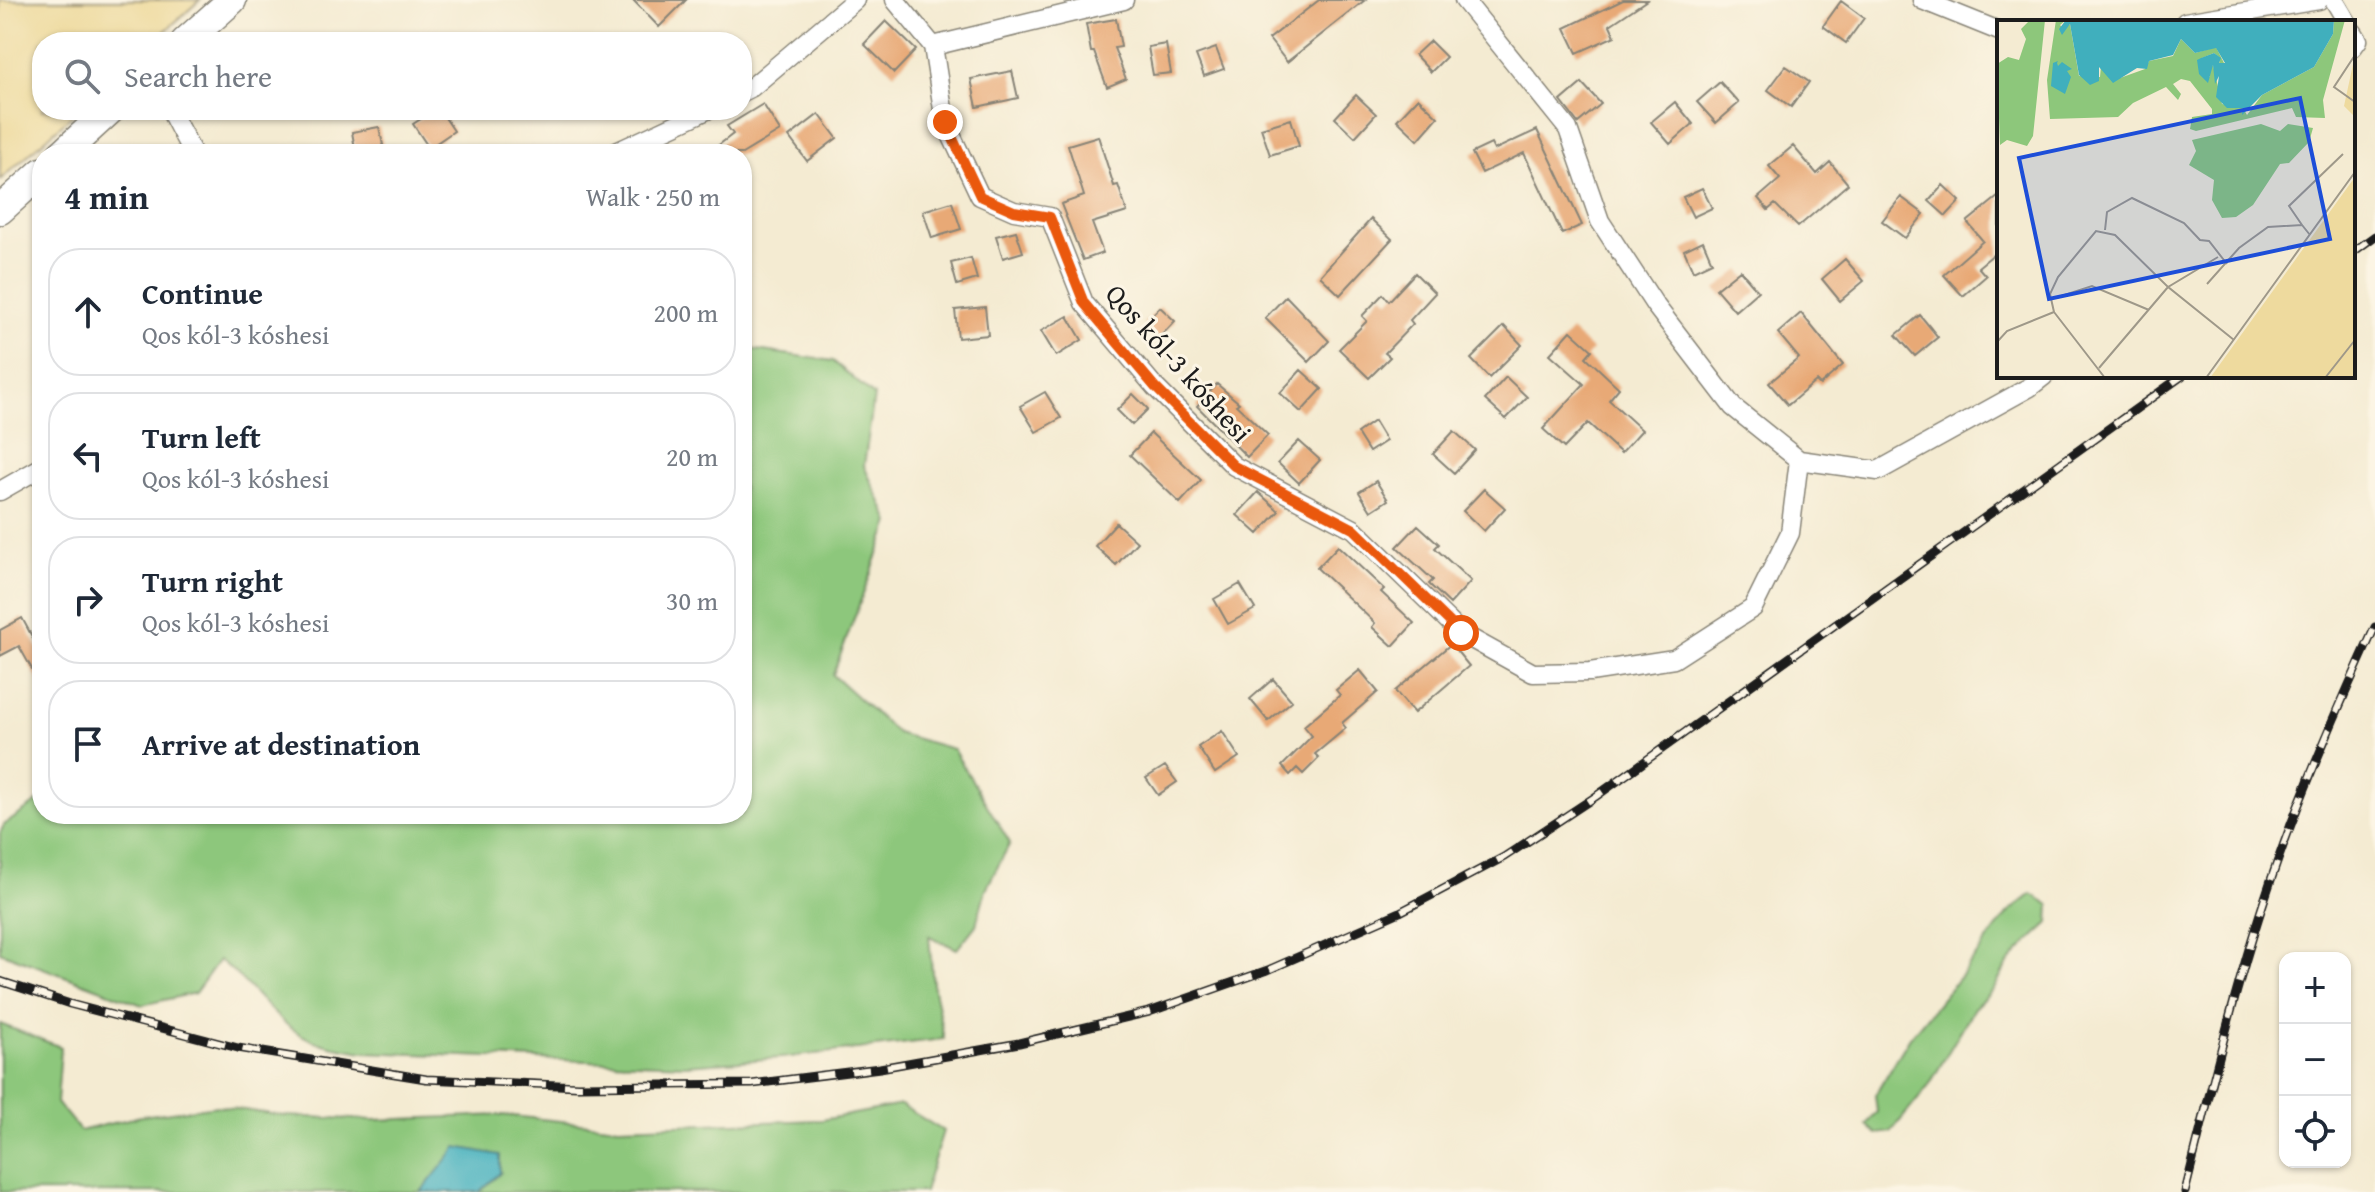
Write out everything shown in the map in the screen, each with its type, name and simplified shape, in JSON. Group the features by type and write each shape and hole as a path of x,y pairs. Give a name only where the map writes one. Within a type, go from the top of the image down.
{"main road":[{"path":"196,32 232,0"},
{"path":"73,144 99,120"},
{"path":"0,210 32,181"}],"street":[{"path":"752,87 855,0"},
{"path":"895,0 933,46 1124,0"},
{"path":"1464,0 1568,129 1600,221 1655,305 1733,407 1799,460 1878,471 2041,378"},
{"path":"1922,0 1997,30"},
{"path":"2197,20 2319,0"},
{"path":"2334,0 2346,20"},
{"name":"Qos kól-3 kóshesi","path":"933,46 945,122 980,196 1014,211 1050,217 1084,303 1155,387 1234,466 1354,529 1461,633 1533,673 1590,672 1674,659 1753,608 1790,533 1799,460"},
{"path":"175,120 188,144"},
{"path":"634,144 685,120"},
{"path":"0,491 32,473"}],"green space":[{"path":"752,349 833,361 874,396 864,466 890,522 833,675 897,733 953,749 1010,843 986,889 976,925 957,949 929,936 933,984 944,1039 781,1058 686,1065 363,1052 326,1045 287,1025 219,960 195,993 142,1005 0,952 0,833 4,825 32,806 32,824 752,824"},
{"path":"2032,894 2050,905 2049,923 2006,966 1994,989 1974,1008 1928,1087 1891,1132 1877,1134 1867,1125 1877,1112 1875,1095 1910,1037 2008,913"},
{"path":"0,1024 61,1047 57,1103 80,1131 141,1116 217,1106 285,1116 374,1120 502,1115 619,1127 822,1120 901,1105 943,1131 924,1192 479,1192 500,1173 434,1177 421,1192 0,1192"}],"sand":[{"path":"0,0 200,0 164,32 32,32 32,120 67,120 40,144 32,144 32,151 0,180"}],"water":[{"path":"457,1147 500,1155 500,1173 479,1192 421,1192"}],"building":[{"path":"633,0 686,0 659,27"},
{"path":"1319,0 1365,0 1287,62 1269,39"},
{"path":"1623,0 1647,0 1610,25 1615,36 1577,53 1565,28"},
{"path":"1841,1 1864,18 1846,43 1823,26"},
{"path":"1116,19 1121,47 1114,48 1126,79 1107,87 1094,52 1091,52 1086,24"},
{"path":"886,21 916,50 894,73 864,44"},
{"path":"1430,41 1446,57 1431,72 1415,55"},
{"path":"1166,44 1171,73 1153,75 1148,47"},
{"path":"1216,48 1224,69 1204,76 1196,55"},
{"path":"1786,66 1809,82 1791,107 1768,90"},
{"path":"1012,71 1018,98 977,107 971,79"},
{"path":"1720,82 1739,103 1716,123 1697,102"},
{"path":"1582,83 1601,104 1578,123 1561,101"},
{"path":"1356,95 1376,114 1355,137 1335,118"},
{"path":"1418,98 1438,117 1418,140 1397,120"},
{"path":"1675,102 1693,124 1670,144 1651,122"},
{"path":"763,104 780,131 752,148 752,144 720,144 733,134 727,126 737,120 752,120 752,111"},
{"path":"819,114 837,138 807,161 789,137"},
{"path":"1291,119 1299,146 1270,155 1261,128"},
{"path":"419,120 447,120 454,131 435,144 426,144 413,124"},
{"path":"379,127 383,144 354,144 352,132"},
{"path":"1537,130 1582,225 1562,234 1524,153 1482,173 1472,153 1491,144 1494,150"},
{"path":"1098,136 1114,186 1118,185 1127,212 1092,223 1103,253 1083,260 1061,204 1084,196 1068,145"},
{"path":"1793,146 1817,174 1830,162 1848,184 1798,227 1775,204 1768,210 1758,198 1780,179 1769,166"},
{"path":"1943,185 1960,201 1946,216 1929,201"},
{"path":"1702,188 1712,208 1693,217 1683,197"},
{"path":"1901,197 1924,214 1905,238 1882,221"},
{"path":"1997,198 1997,258 1994,254 1978,267 1986,276 1963,296 1944,275 1983,241 1967,222"},
{"path":"952,202 961,229 932,238 923,211"},
{"path":"1371,219 1392,239 1340,295 1320,276"},
{"path":"1016,231 1023,252 1003,258 996,236"},
{"path":"1703,241 1712,262 1693,271 1684,250"},
{"path":"971,258 977,279 957,285 951,263"},
{"path":"1845,259 1864,281 1840,301 1822,279"},
{"path":"1740,270 1758,291 1735,311 1716,289"},
{"path":"1415,273 1435,293 1410,320 1413,324 1385,353 1390,357 1369,378 1339,349 1367,321 1362,316 1383,294 1389,301"},
{"path":"1286,296 1329,341 1309,362 1265,318"},
{"path":"985,307 988,335 958,338 955,310"},
{"path":"1160,307 1175,321 1159,338 1144,323"},
{"path":"1801,313 1843,365 1820,385 1816,381 1788,405 1769,383 1799,358 1778,333"},
{"path":"1920,315 1938,337 1915,356 1896,335"},
{"path":"1068,316 1082,340 1056,356 1041,331"},
{"path":"1504,326 1522,345 1489,378 1471,359"},
{"path":"1571,331 1592,350 1586,357 1619,388 1609,400 1642,430 1621,453 1588,423 1564,448 1543,429 1584,384 1550,354"},
{"path":"1301,370 1322,389 1301,412 1280,393"},
{"path":"1506,377 1527,397 1506,419 1485,400"},
{"path":"1217,384 1268,435 1247,457 1197,406"},
{"path":"1045,392 1061,418 1036,432 1020,406"},
{"path":"1133,394 1148,409 1132,425 1117,410"},
{"path":"1374,421 1386,441 1369,452 1357,433"},
{"path":"1454,431 1475,450 1454,473 1433,454"},
{"path":"1151,433 1201,480 1180,503 1130,455"},
{"path":"1299,441 1320,460 1299,483 1278,463"},
{"path":"1376,481 1388,500 1371,511 1359,492"},
{"path":"1484,489 1505,508 1484,531 1463,511"},
{"path":"1258,492 1279,511 1258,534 1237,515"},
{"path":"1116,523 1137,542 1116,565 1095,546"},
{"path":"1418,525 1439,544 1435,548 1471,581 1450,604 1429,584 1433,580 1397,547"},
{"path":"1338,546 1384,589 1381,592 1414,623 1393,646 1372,627 1375,623 1317,568"},
{"path":"1240,584 1255,609 1228,624 1214,599"},
{"path":"22,618 32,636 32,669 19,646 0,656 0,630"},
{"path":"1451,644 1469,666 1414,713 1395,691"},
{"path":"1360,670 1378,692 1342,723 1346,728 1315,754 1319,758 1303,774 1297,768 1290,775 1282,766 1312,736 1304,726 1340,695 1336,690"},
{"path":"1273,679 1292,701 1268,721 1250,699"},
{"path":"1222,731 1239,757 1215,773 1198,747"},
{"path":"1165,766 1177,782 1158,795 1146,778"}],"railway":[{"path":"2355,251 2375,236"},
{"path":"0,981 70,1004 238,1048 426,1079 578,1086 752,1084 880,1068 1019,1043 1149,1012 1268,970 1400,912 1504,857 1595,797 2179,378"},
{"path":"2185,1192 2230,1018 2268,888 2315,763 2375,627"}],"route":[{"path":"945,122 980,196 1014,211 1050,217 1084,303 1155,387 1234,466 1354,529 1461,633"}]}
